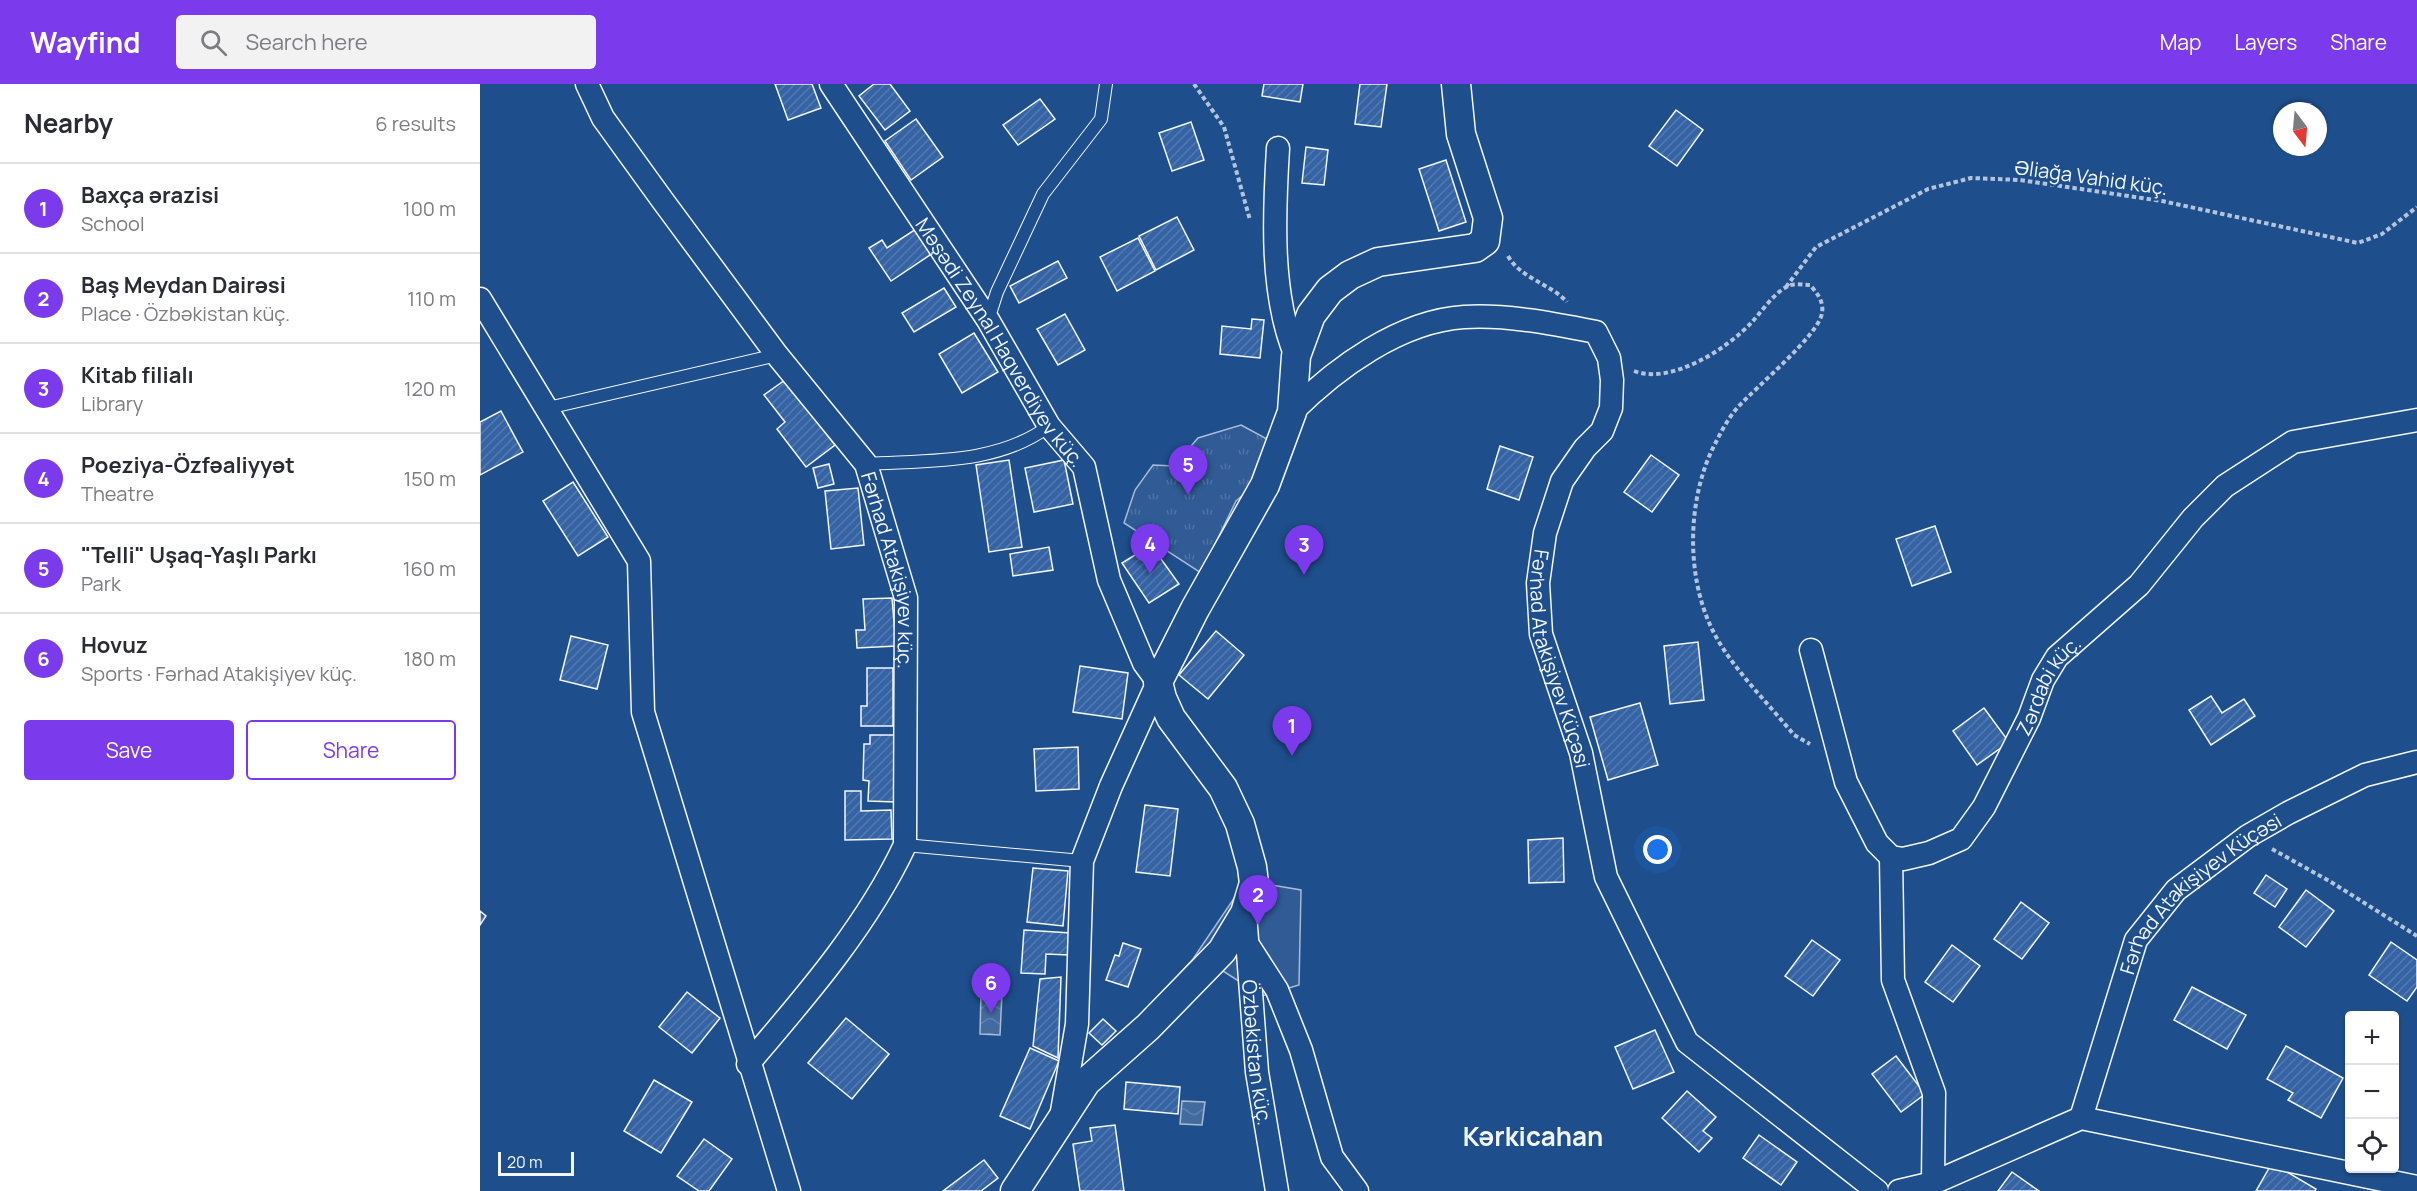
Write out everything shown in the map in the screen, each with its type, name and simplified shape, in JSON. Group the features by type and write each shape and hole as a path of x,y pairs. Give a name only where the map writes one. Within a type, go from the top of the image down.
{"street":[{"name":"Fərhad Atakişiyev küç.","path":"586,84 603,118 777,355 866,464 906,598 905,845 890,878 813,988 748,1064"},
{"name":"Məşədi Zeynal Haqverdiyev küç.","path":"831,84 988,320 1049,426 1084,467 1109,580 1144,663 1158,682"},
{"path":"1059,1126 1077,1024 1082,861 1111,786 1158,682 1195,609 1265,485 1292,412 1296,357 1311,315 1330,290 1350,275 1378,262 1475,248 1485,241 1488,218 1461,134 1456,84"},
{"path":"1278,148 1275,229 1285,330 1296,357"},
{"path":"480,298 639,561 643,712 748,1064 789,1191"},
{"path":"1292,412 1324,381 1371,348 1424,326 1464,317 1527,321 1596,332"},
{"name":"Fərhad Atakişiyev Küçəsi","path":"1596,332 1610,358 1611,408 1602,431 1585,448 1562,482 1545,533 1538,583 1541,634 1581,753 1606,877 1687,1042 1877,1191"},
{"name":"Zərdabi küç.","path":"1891,857 1903,859 1929,853 1961,839 1984,807 2029,718 2043,680 2057,657 2139,585 2193,518 2225,486 2293,442 2417,420"},
{"path":"1810,650 1846,782 1860,814 1877,843 1891,857 1893,980 1934,1093 1933,1183"},
{"path":"1015,1191 1086,1082 1148,1027 1222,951 1245,913 1254,883 1252,867 1239,824 1223,788 1171,718 1158,682"},
{"name":"Fərhad Atakişiyev Küçəsi","path":"2081,1118 2136,940 2176,890 2248,836 2365,775 2417,762"},
{"name":"Özbəkistan küç.","path":"1245,913 1257,1072 1276,1191"},
{"path":"1249,947 1277,990 1301,1050 1332,1157 1357,1191"},
{"path":"1899,1191 1933,1183 2081,1118 2417,1187"}],"lane":[{"path":"988,320 997,292 1043,194 1101,119 1106,84"},
{"path":"548,408 777,355"},
{"path":"866,464 984,456 1028,442 1049,426"},
{"path":"905,845 1082,861"}],"path":[{"path":"1194,84 1224,127 1253,225"},
{"name":"Əliağa Vahid küç.","path":"1610,358 1644,375 1676,370 1708,357 1732,340 1783,290 1816,247 1928,189 1971,178 2020,180 2162,201 2358,243 2382,234 2417,207"},
{"path":"1488,218 1511,261 1530,276 1559,292 1596,332"},
{"path":"1783,290 1789,285 1810,285 1820,296 1822,314 1812,331 1787,359 1736,410 1715,443 1702,474 1696,507 1696,580 1713,633 1736,664 1794,735 1840,759"},
{"path":"2248,836 2331,882 2417,936"}],"green space":[{"path":"1241,425 1269,440 1254,486 1236,501 1201,573 1124,523 1135,490 1153,465 1174,466 1198,438"}],"shaded area":[{"path":"1238,843 1260,883 1301,890 1299,985 1262,996 1223,971 1175,1016 1158,997 1193,959 1239,891"}],"water":[{"path":"981,992 1002,993 1000,1035 980,1034"},
{"path":"1182,1101 1205,1102 1202,1125 1180,1124"}],"building":[{"path":"775,84 812,84 821,108 788,120"},
{"path":"874,84 890,84 910,111 885,130 859,96"},
{"path":"1264,84 1303,84 1300,102 1262,96"},
{"path":"1360,84 1387,84 1381,127 1355,124"},
{"path":"1040,99 1055,119 1018,145 1003,125"},
{"path":"1676,110 1703,130 1677,166 1649,146"},
{"path":"916,119 943,157 911,180 885,141"},
{"path":"1191,122 1204,160 1172,171 1159,133"},
{"path":"1306,147 1328,150 1324,185 1302,183"},
{"path":"1446,160 1466,222 1439,231 1419,169"},
{"path":"1177,217 1194,250 1156,270 1139,236"},
{"path":"916,229 933,253 891,281 869,248 882,240 887,248"},
{"path":"1138,238 1155,271 1117,291 1100,257"},
{"path":"1058,261 1067,278 1019,303 1010,286"},
{"path":"944,288 956,307 914,332 902,313"},
{"path":"1065,314 1085,350 1058,365 1037,329"},
{"path":"1252,319 1264,320 1260,358 1220,354 1222,326 1251,329"},
{"path":"974,333 998,372 962,393 939,354"},
{"path":"785,380 835,445 806,467 777,429 785,422 764,395"},
{"path":"501,411 523,452 480,475 480,422"},
{"path":"1500,446 1533,457 1519,500 1487,489"},
{"path":"1651,455 1679,475 1652,512 1624,492"},
{"path":"1009,460 1022,547 989,552 976,465"},
{"path":"1064,460 1073,504 1034,512 1025,468"},
{"path":"829,464 834,484 818,488 813,468"},
{"path":"573,482 608,537 578,556 543,501"},
{"path":"858,488 864,545 831,549 825,491"},
{"path":"1935,526 1951,572 1912,586 1896,539"},
{"path":"1151,545 1179,584 1149,603 1122,563"},
{"path":"1049,547 1053,570 1013,576 1010,554"},
{"path":"892,598 896,646 857,648 856,630 865,630 863,599"},
{"path":"1216,631 1244,655 1208,699 1179,675"},
{"path":"571,636 608,645 597,689 560,680"},
{"path":"1698,642 1704,700 1670,704 1664,646"},
{"path":"1080,666 1128,673 1122,719 1073,712"},
{"path":"867,668 893,668 893,726 861,726 861,706 867,706"},
{"path":"2211,696 2222,713 2244,699 2255,716 2211,745 2189,710"},
{"path":"1640,703 1658,765 1608,780 1590,717"},
{"path":"1984,708 2009,742 1977,765 1953,731"},
{"path":"870,735 898,735 896,802 868,801 869,781 863,780 864,744 870,744"},
{"path":"1078,747 1079,789 1036,791 1034,749"},
{"path":"845,791 861,791 861,811 891,810 892,839 845,840"},
{"path":"1145,805 1178,809 1170,876 1136,872"},
{"path":"1563,838 1564,882 1529,883 1528,840"},
{"path":"1033,868 1068,871 1063,926 1027,922"},
{"path":"2266,875 2287,889 2275,907 2254,893"},
{"path":"2306,890 2334,911 2306,947 2279,927"},
{"path":"2021,902 2049,923 2022,959 1994,939"},
{"path":"480,911 486,916 480,925"},
{"path":"1024,930 1071,933 1069,955 1046,954 1045,974 1021,973"},
{"path":"1812,940 1840,960 1813,996 1785,976"},
{"path":"2391,942 2417,960 2417,987 2407,1001 2369,975"},
{"path":"1123,943 1141,949 1128,987 1106,980 1115,955 1119,956"},
{"path":"1952,945 1980,966 1953,1002 1925,982"},
{"path":"1061,977 1058,1058 1033,1046 1040,979"},
{"path":"2192,987 2246,1015 2227,1049 2174,1020"},
{"path":"687,992 720,1018 692,1053 659,1027"},
{"path":"846,1018 889,1054 852,1099 808,1063"},
{"path":"1103,1019 1116,1031 1102,1045 1089,1033"},
{"path":"1655,1030 1674,1072 1633,1089 1615,1047"},
{"path":"2286,1046 2343,1078 2321,1118 2288,1100 2293,1093 2267,1079"},
{"path":"1030,1048 1059,1061 1030,1129 1000,1116"},
{"path":"1896,1056 1925,1094 1901,1112 1872,1074"},
{"path":"654,1080 692,1102 661,1153 624,1131"},
{"path":"1126,1082 1180,1087 1178,1114 1124,1109"},
{"path":"1687,1091 1716,1117 1703,1131 1712,1138 1699,1152 1662,1118"},
{"path":"1115,1125 1124,1191 1080,1191 1073,1144 1092,1141 1090,1128"},
{"path":"1759,1135 1797,1162 1781,1185 1743,1158"},
{"path":"704,1139 732,1159 709,1191 699,1191 677,1176"},
{"path":"984,1160 998,1178 981,1191 943,1191"},
{"path":"2272,1163 2316,1189 2315,1191 2256,1191"},
{"path":"2012,1172 2039,1191 1998,1191"}],"place":[{"name":"\"Telli\" Uşaq-Yaşlı Parkı","path":"1188,495"},
{"name":"Poeziya-Özfəaliyyət","path":"1150,574"},
{"name":"Kitab filialı","path":"1304,575"},
{"name":"Baxça ərazisi","path":"1292,756"},
{"name":"Baş Meydan Dairəsi","path":"1258,925"},
{"name":"Hovuz","path":"991,1013"}],"district":[{"name":"Kərkicahan","path":"1533,1136"}]}
